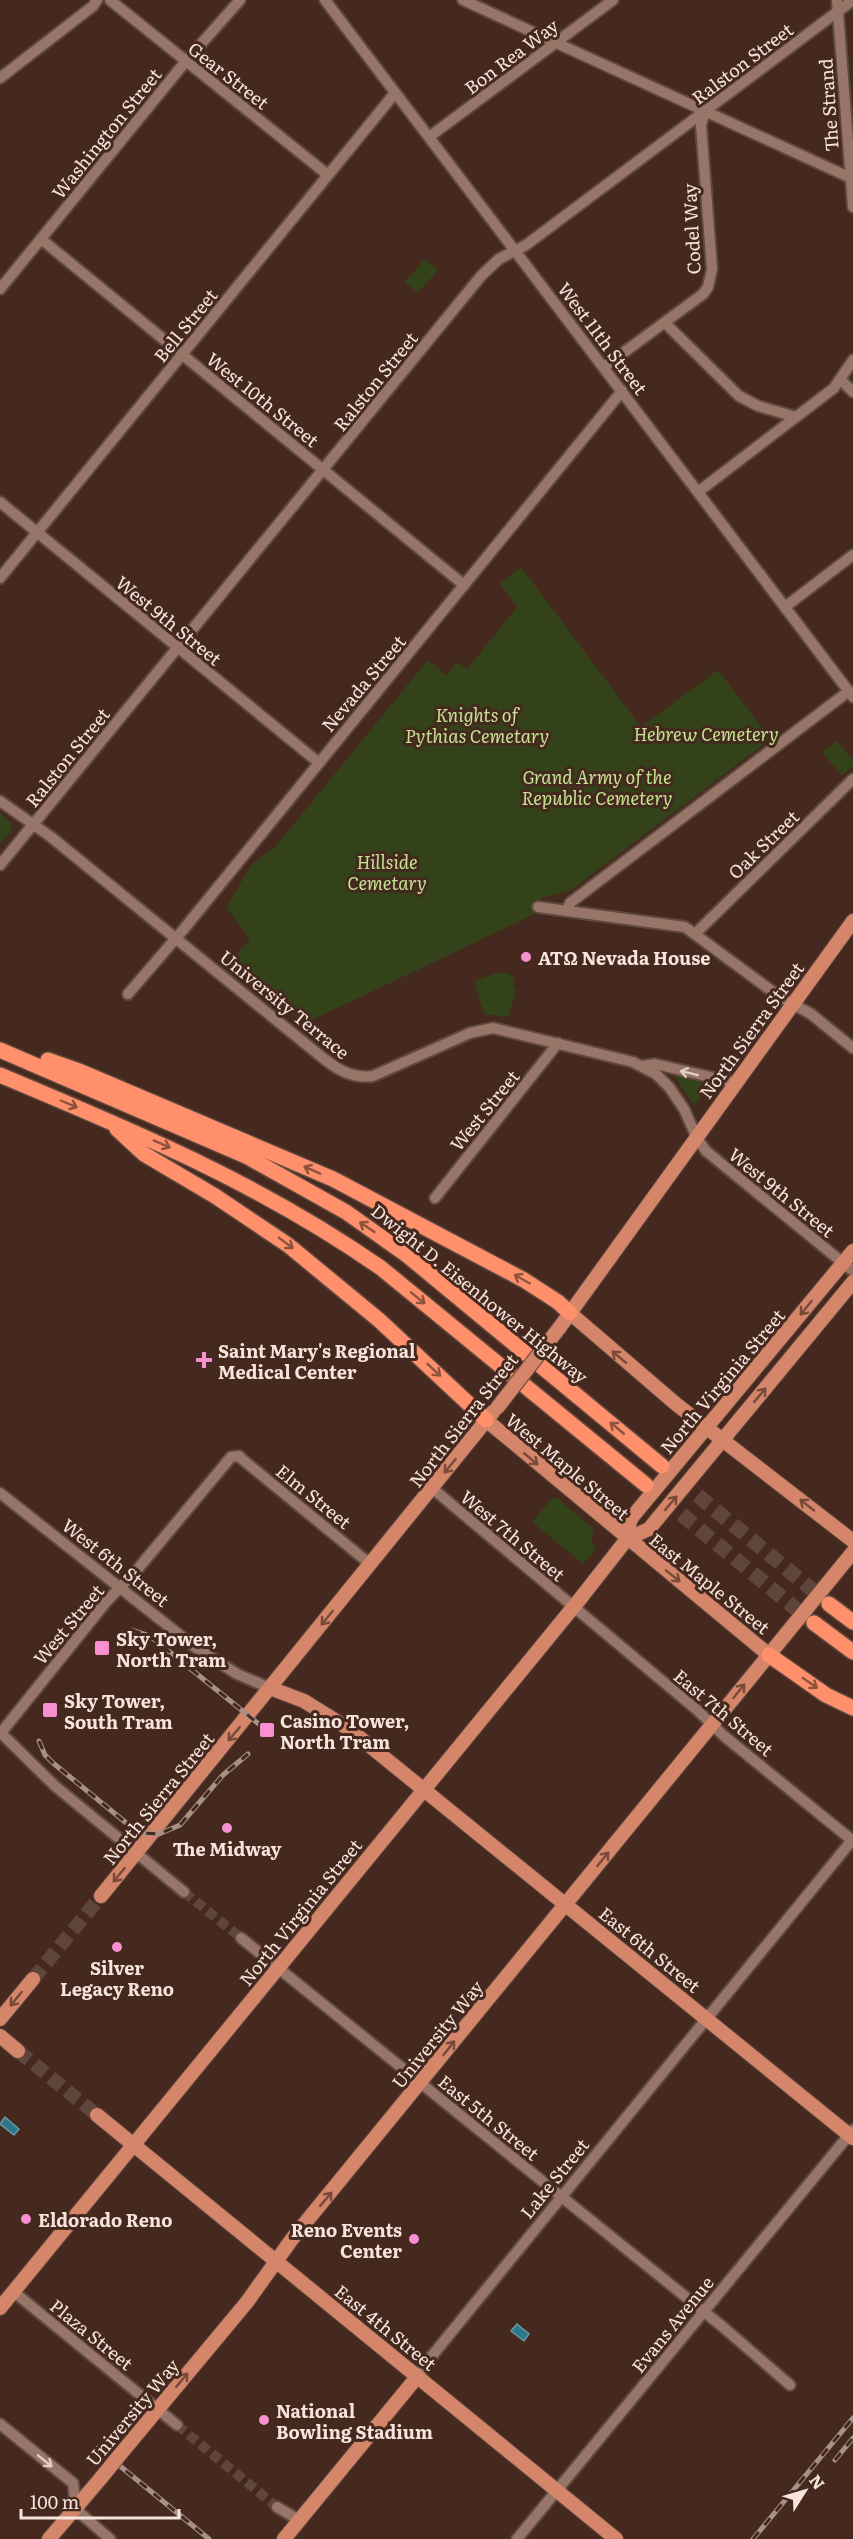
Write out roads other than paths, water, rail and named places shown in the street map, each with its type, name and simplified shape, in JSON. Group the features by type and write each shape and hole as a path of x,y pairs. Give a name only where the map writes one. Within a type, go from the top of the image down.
{"highway":[{"path":"0,1045 79,1071 333,1179 524,1280 558,1302 570,1313"},
{"name":"Dwight D. Eisenhower Highway","path":"0,1050 229,1148 281,1173 346,1212 415,1262 662,1466"},
{"path":"0,1075 108,1120 257,1190 341,1240 381,1268 646,1485"},
{"path":"108,1120 144,1154 254,1221 314,1266 396,1334 486,1420"},
{"path":"829,1604 853,1622"},
{"path":"814,1623 853,1652"},
{"path":"769,1655 826,1695 853,1708"}],"main road":[{"name":"North Sierra Street","path":"101,1896 497,1408 560,1327 853,921"},
{"name":"North Virginia Street","path":"0,2308 574,1607 627,1539 649,1529 715,1434 848,1267 853,1251"},
{"name":"North Virginia Street","path":"627,1539 633,1516 715,1434 853,1282"},
{"path":"570,1313 618,1356 853,1541"},
{"name":"West Maple Street","path":"486,1420 627,1539"},
{"name":"East Maple Street","path":"627,1539 769,1655"},
{"name":"University Way","path":"49,2539 247,2302 292,2239 853,1552"},
{"name":"West 6th Street","path":"270,1688 304,1701 334,1718 423,1790"},
{"name":"East 6th Street","path":"423,1790 852,2134"},
{"path":"0,2019 33,1979"},
{"path":"0,2036 18,2050"},
{"name":"East 4th Street","path":"97,2115 616,2539"},
{"name":"Lake Street","path":"284,2539 417,2377"}],"street":[{"path":"2,74 93,6 97,0"},
{"name":"Gear Street","path":"110,0 328,175"},
{"name":"Washington Street","path":"0,289 186,61 240,0"},
{"name":"West 11th Street","path":"325,0 851,694"},
{"path":"463,0 852,178"},
{"name":"Bon Rea Way","path":"429,137 613,0"},
{"name":"Ralston Street","path":"0,866 481,276 500,259 516,251 706,111 837,6 853,0"},
{"name":"The Strand","path":"837,6 853,207"},
{"name":"Bell Street","path":"0,578 395,93"},
{"name":"Codel Way","path":"604,367 703,294 712,277 701,125 706,111"},
{"name":"West 10th Street","path":"41,239 464,585"},
{"path":"665,323 739,396 758,406 796,417"},
{"path":"698,492 841,380 853,360"},
{"path":"841,380 853,392"},
{"name":"Nevada Street","path":"128,994 622,391"},
{"name":"West 9th Street","path":"0,502 318,762"},
{"path":"785,607 853,555"},
{"path":"567,911 570,903 851,694"},
{"name":"Oak Street","path":"696,933 853,779"},
{"name":"University Terrace","path":"0,801 175,937 334,1066 355,1076 373,1076 482,1029 504,1029 642,1066 656,1074 669,1087 684,1109 697,1138"},
{"path":"538,907 685,927 792,1004 811,1014 853,1048"},
{"name":"West Street","path":"435,1198 558,1043"},
{"path":"642,1066 655,1064 736,1083"},
{"name":"West 9th Street","path":"697,1138 709,1154 848,1267"},
{"name":"West Street","path":"0,1733 119,1588 228,1460 235,1456"},
{"name":"Elm Street","path":"235,1456 242,1459 370,1564"},
{"name":"West 7th Street","path":"432,1488 574,1607"},
{"name":"West 6th Street","path":"0,1493 195,1647 237,1674 270,1688"},
{"name":"East 7th Street","path":"574,1607 853,1840"},
{"path":"0,1733 55,1786 184,1892"},
{"name":"Lake Street","path":"417,2377 853,1840"},
{"name":"East 5th Street","path":"241,1938 790,2385"},
{"name":"Evans Avenue","path":"517,2539 852,2134"},
{"name":"Plaza Street","path":"14,2292 177,2425"},
{"path":"0,2424 73,2483 76,2507 87,2520 110,2539"},
{"path":"277,2507 299,2520"}],"water":[{"path":"5,2117 19,2129 14,2135 0,2124"},
{"path":"517,2324 529,2334 524,2341 511,2331"}],"tunnel":[{"path":"662,1466 827,1602"},
{"path":"646,1485 813,1623"},
{"path":"184,1892 241,1938"},
{"path":"33,1979 101,1896"},
{"path":"18,2051 97,2115"},
{"path":"177,2425 277,2507"}],"railway":[{"path":"132,1630 150,1636 260,1725"},
{"path":"39,1741 45,1755 53,1763 130,1826 144,1833 159,1834 180,1825 223,1775 248,1754"},
{"path":"753,2539 853,2418"},
{"path":"835,2460 853,2438"},
{"path":"98,2448 209,2539"}],"place":[{"name":"ΑΤΩ Nevada House","path":"526,957"},
{"name":"Saint Mary's Regional Medical Center","path":"204,1360"},
{"name":"Sky Tower, North Tram","path":"102,1648"},
{"name":"Sky Tower, South Tram","path":"50,1710"},
{"name":"Casino Tower, North Tram","path":"267,1730"},
{"name":"The Midway","path":"227,1828"},
{"name":"Silver Legacy Reno","path":"117,1947"},
{"name":"Eldorado Reno","path":"26,2219"},
{"name":"Reno Events Center","path":"414,2239"},
{"name":"National Bowling Stadium","path":"264,2420"}],"park label":[{"name":"Knights of Pythias Cemetary","path":"477,724"},
{"name":"Hebrew Cemetery","path":"706,733"},
{"name":"Grand Army of the Republic Cemetery","path":"597,786"},
{"name":"Hillside Cemetary","path":"387,871"}]}
